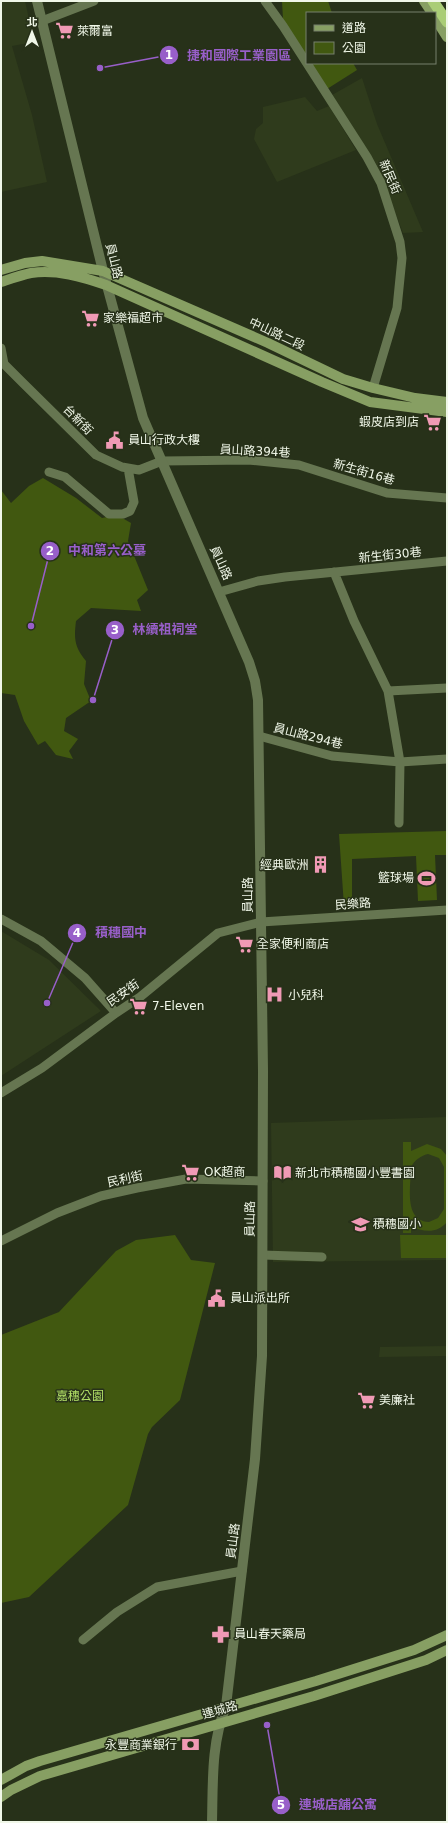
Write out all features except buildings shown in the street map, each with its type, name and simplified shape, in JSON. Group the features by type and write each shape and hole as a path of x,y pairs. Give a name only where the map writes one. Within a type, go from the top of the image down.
{"highway":[{"path":"434,1 447,22"},
{"path":"442,1 447,8"}],"main road":[{"path":"424,1 431,12"},
{"path":"436,20 447,37"},
{"name":"中山路二段","path":"1,270 25,263 42,261 102,271 268,343 343,379 372,388 415,398 447,402"},
{"name":"中山路二段","path":"1,282 30,273 51,272 106,285 370,402 447,412"},
{"name":"連城路","path":"1,1780 26,1766 40,1761 316,1681 414,1650 447,1635"},
{"name":"連城路","path":"1,1797 40,1776 219,1724 382,1674 426,1660 447,1650"}],"street":[{"name":"員山路","path":"37,1 102,271 143,418 219,592 255,681 258,700 263,1181 262,1356 256,1459 226,1706 219,1724 213,1773 212,1822"},
{"path":"42,21 94,1"},
{"name":"新民街","path":"265,1 306,61"},
{"name":"新民街","path":"308,64 368,157 381,183 400,242 402,258 397,308 372,388"},
{"name":"台新街","path":"1,348 4,364 96,455 122,467 139,470 162,461"},
{"name":"員山路394巷","path":"162,461 248,460 298,465"},
{"name":"新生街16巷","path":"298,465 387,493 447,498"},
{"path":"49,472 65,477 109,514 123,514 130,512 134,502 128,468"},
{"name":"新生街30巷","path":"219,592 258,581 447,561"},
{"path":"334,572 354,621 388,691 400,762 399,823"},
{"path":"388,691 447,688"},
{"name":"員山路294巷","path":"259,736 332,756 400,762 447,759"},
{"name":"民樂路","path":"261,922 447,910"},
{"path":"1,919 41,941 85,978 116,1013"},
{"name":"民安街","path":"1,1093 42,1068 116,1013 150,990 218,933 261,922"},
{"name":"民利街","path":"1,1241 57,1213 101,1196 186,1179 263,1181"},
{"path":"263,1255 322,1257"},
{"path":"83,1640 117,1612 157,1587 242,1571"}],"shaded area":[{"path":"1,1 25,1 34,42 12,46 32,115 47,182 1,192"},
{"path":"362,78 377,124 423,232 403,233 378,167 332,95"},
{"path":"305,97 317,111 329,106 356,150 277,182 254,139 256,129 263,123 263,107"},
{"path":"1,931 49,960 101,1011 1,1076"},
{"name":"積穗國小","path":"447,1117 447,1260 273,1262 271,1123"},
{"path":"447,1346 447,1356 379,1357 380,1347"}],"green space":[{"path":"282,1 328,1 332,12 306,12 306,55 283,19"},
{"path":"312,64 354,64 357,70 327,89"},
{"path":"43,478 76,498 102,518 117,515 131,523 128,541 148,590 137,600 141,611 91,608 76,621 76,642 79,651 86,661 84,684 91,701 66,718 64,731 78,739 69,751 73,759 56,755 45,741 38,745 24,721 15,695 1,693 1,490 11,503 29,486"},
{"path":"447,831 447,855 435,855 437,900 418,901 416,856 352,859 352,905 344,906 339,834"},
{"path":"403,1142 411,1142 411,1151 427,1144 441,1149 447,1156 447,1222 439,1229 430,1231 420,1230 411,1226 411,1233 403,1233","holes":["428,1154 439,1158 444,1167 444,1209 438,1218 429,1222 421,1220 415,1216 412,1209 410,1201 411,1167 414,1162"]},
{"name":"嘉穗公園","path":"175,1235 191,1260 215,1263 180,1400 152,1427 148,1434 128,1505 29,1597 1,1603 1,1335 59,1312 116,1251 136,1240"},
{"path":"400,1235 446,1235 447,1258 401,1258"}],"place":[{"name":"萊爾富","path":"64,31"},
{"name":"捷和國際工業園區","path":"100,68"},
{"name":"家樂福超市","path":"90,318"},
{"name":"蝦皮店到店","path":"432,422"},
{"name":"員山行政大樓","path":"115,440"},
{"name":"中和第六公墓","path":"31,626"},
{"name":"林續祖祠堂","path":"93,700"},
{"name":"經典歐洲","path":"321,865"},
{"name":"籃球場","path":"427,878"},
{"name":"全家便利商店","path":"244,944"},
{"name":"小兒科","path":"275,995"},
{"name":"積穗國中","path":"47,1003"},
{"name":"7-Eleven","path":"139,1006"},
{"name":"OK超商","path":"191,1172"},
{"name":"新北市積穗國小豐書園","path":"282,1173"},
{"name":"積穗國小","path":"360,1224"},
{"name":"員山派出所","path":"217,1298"},
{"name":"美廉社","path":"366,1400"},
{"name":"員山春天藥局","path":"221,1634"},
{"name":"連城店舖公寓","path":"267,1725"},
{"name":"永豐商業銀行","path":"190,1745"}]}
